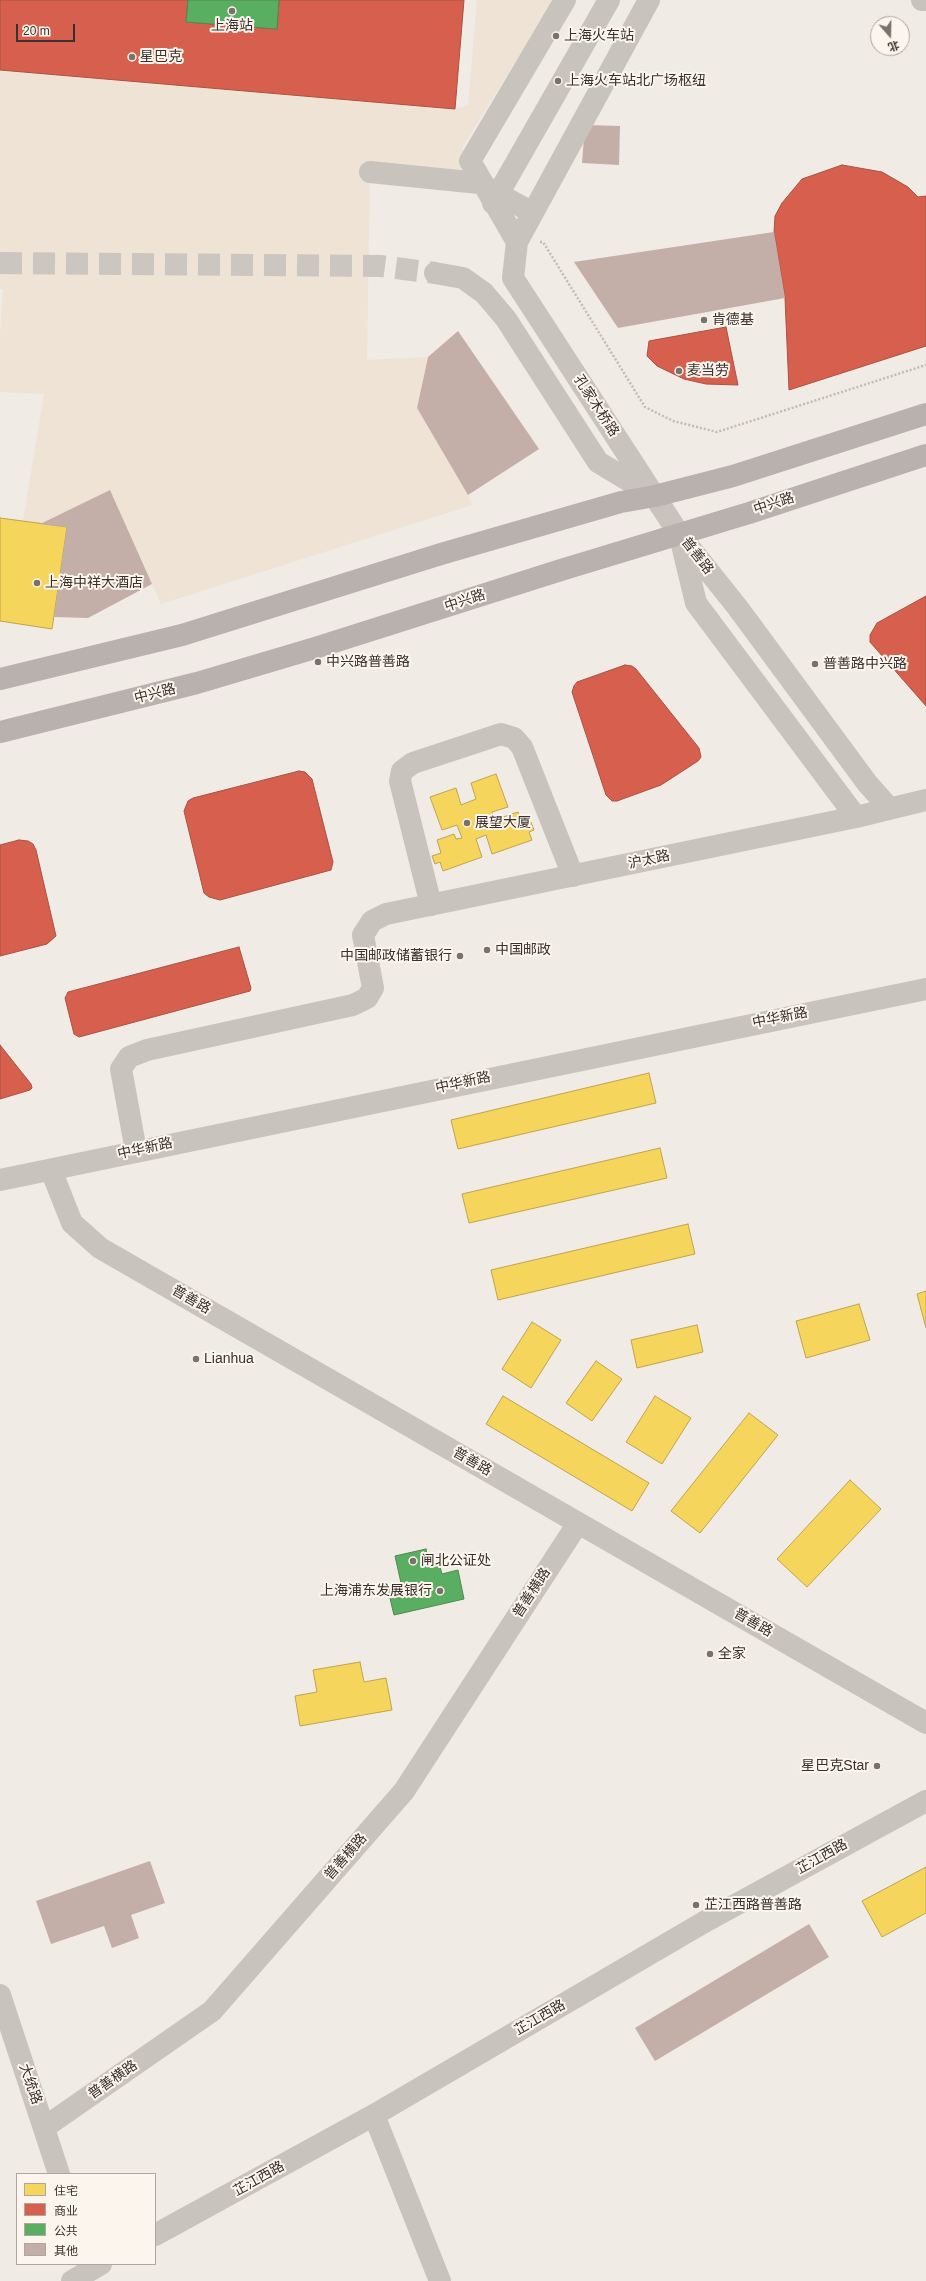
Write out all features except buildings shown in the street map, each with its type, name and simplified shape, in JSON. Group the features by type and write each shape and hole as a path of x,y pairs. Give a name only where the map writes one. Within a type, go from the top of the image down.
{"main road":[{"path":"0,679 182,635 448,552 621,502 655,496 733,476 926,414"},
{"name":"中兴路","path":"0,732 197,684 679,534 926,455"}],"street":[{"path":"518,242 492,194 470,161 565,0"},
{"path":"492,194 609,0"},
{"path":"518,242 649,0"},
{"path":"370,172 479,183 492,194 533,214"},
{"name":"孔家木桥路","path":"518,242 514,278 679,534"},
{"path":"435,273 463,278 484,293 506,319 598,462 655,496"},
{"name":"普善路","path":"679,534 738,608 867,783 890,809"},
{"name":"普善路","path":"679,534 696,603 856,817"},
{"path":"431,905 400,781 402,771 413,764 501,734 514,738 522,747 573,876"},
{"name":"沪太路","path":"136,1151 121,1069 129,1057 146,1050 353,1005 367,998 372,988 362,935 372,921 386,914 856,817 926,800"},
{"name":"中华新路","path":"0,1180 926,989"},
{"name":"普善路","path":"51,1170 72,1223 100,1248 926,1723"},
{"name":"普善横路","path":"45,2127 212,2011 404,1791 578,1523"},
{"name":"芷江西路","path":"156,2235 374,2115 706,1921 926,1801"},
{"name":"大统路","path":"0,1995 45,2127 59,2173"},
{"path":"374,2115 440,2281"}],"path":[{"path":"518,242 543,242 645,407 673,421 716,432 926,365"}],"shaded area":[{"path":"477,0 554,0 463,146 460,181 370,173 367,360 428,357 417,408 468,495 472,505 161,604 110,490 40,524 23,521 44,394 0,392 0,335 3,289 0,289 0,70 455,109 468,105"}],"tunnel":[{"path":"0,263 380,266 435,273"}],"place":[{"name":"上海站","path":"232,11"},
{"name":"上海火车站","path":"556,36"},
{"name":"星巴克","path":"132,57"},
{"name":"上海火车站北广场枢纽","path":"558,81"},
{"name":"肯德基","path":"704,320"},
{"name":"麦当劳","path":"679,371"},
{"name":"上海中祥大酒店","path":"37,583"},
{"name":"中兴路普善路","path":"318,662"},
{"name":"普善路中兴路","path":"815,664"},
{"name":"展望大厦","path":"467,823"},
{"name":"中国邮政","path":"487,950"},
{"name":"中国邮政储蓄银行","path":"460,956"},
{"name":"Lianhua","path":"196,1359"},
{"name":"闸北公证处","path":"413,1561"},
{"name":"上海浦东发展银行","path":"440,1591"},
{"name":"全家","path":"710,1654"},
{"name":"星巴克Star","path":"877,1766"},
{"name":"芷江西路普善路","path":"696,1905"}]}
